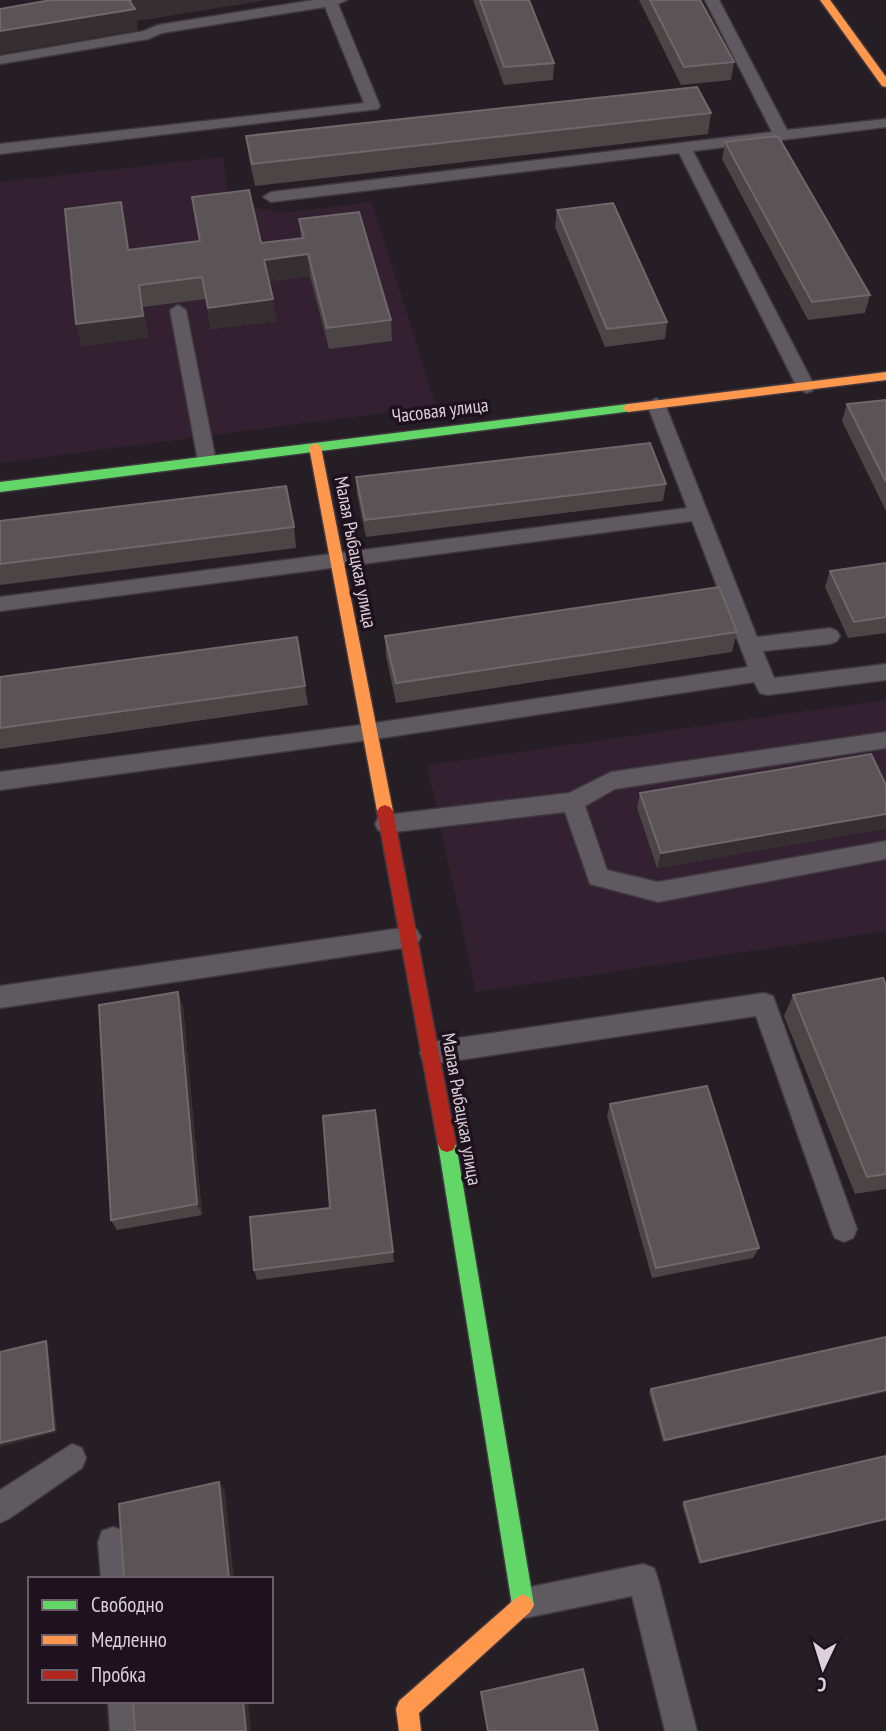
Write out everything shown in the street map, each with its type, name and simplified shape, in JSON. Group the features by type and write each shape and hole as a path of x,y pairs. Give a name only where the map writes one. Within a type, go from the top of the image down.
{"street":[{"path":"825,0 886,84"},
{"name":"Часовая улица","path":"0,487 886,376"},
{"name":"Малая Рыбацкая улица","path":"315,447 432,1053 525,1603"},
{"path":"410,1731 407,1709 525,1603"}],"lane":[{"path":"712,0 782,136"},
{"path":"0,60 148,35 159,29 335,1 373,106 0,149"},
{"path":"271,197 886,123"},
{"path":"684,148 806,387"},
{"path":"178,310 207,461"},
{"path":"656,404 767,687 886,672"},
{"path":"0,604 699,513"},
{"path":"751,645 830,636"},
{"path":"0,781 368,732 761,673"},
{"path":"386,824 573,802 611,781 886,740"},
{"path":"573,802 598,877 658,892 886,850"},
{"path":"0,997 409,937"},
{"path":"432,1053 764,1004 844,1229"},
{"path":"0,1508 72,1458"},
{"path":"113,1542 116,1577"},
{"path":"525,1603 643,1579 681,1731"},
{"path":"124,1703 126,1731"}],"shaded area":[{"path":"223,157 229,201 282,213 372,202 436,406 0,463 0,182"},
{"path":"886,700 886,931 476,992 427,765"}],"building":[{"path":"51,0 129,0 135,9 0,31 0,9"},
{"path":"480,0 529,0 554,63 504,67"},
{"path":"650,0 700,0 734,62 684,67"},
{"path":"697,87 711,113 252,164 246,136"},
{"path":"778,136 870,295 812,302 725,142"},
{"path":"249,190 261,243 304,238 299,219 359,212 391,320 327,328 308,254 264,260 273,299 208,308 202,277 139,285 143,316 76,324 65,209 121,202 128,250 200,241 192,197"},
{"path":"613,203 667,322 607,329 557,210"},
{"path":"886,400 886,482 847,404"},
{"path":"650,443 666,484 365,520 356,477"},
{"path":"286,486 294,527 0,564 0,521"},
{"path":"886,563 886,617 854,622 830,571"},
{"path":"719,587 737,632 396,683 385,636"},
{"path":"297,637 305,686 0,728 0,677"},
{"path":"871,754 886,785 886,814 661,853 640,793"},
{"path":"883,978 886,985 886,1174 867,1177 793,995"},
{"path":"178,992 197,1204 111,1220 99,1005"},
{"path":"707,1086 759,1248 656,1268 610,1104"},
{"path":"375,1110 393,1252 254,1270 250,1217 330,1208 323,1116"},
{"path":"886,1337 886,1390 665,1440 651,1389"},
{"path":"46,1341 54,1430 0,1443 0,1352"},
{"path":"886,1456 886,1519 701,1562 684,1502"},
{"path":"219,1482 229,1577 124,1577 119,1504"},
{"path":"583,1669 598,1731 488,1731 481,1692"},
{"path":"133,1703 243,1703 246,1731 135,1731"}],"traffic: fast":[{"path":"0,487 628,408"},
{"path":"447,1144 523,1605"}],"traffic: slow":[{"path":"825,0 886,84"},
{"path":"628,408 886,376"},
{"path":"315,447 385,811"},
{"path":"410,1731 407,1709 523,1605"}],"traffic: jam":[{"path":"385,811 447,1144"}]}
